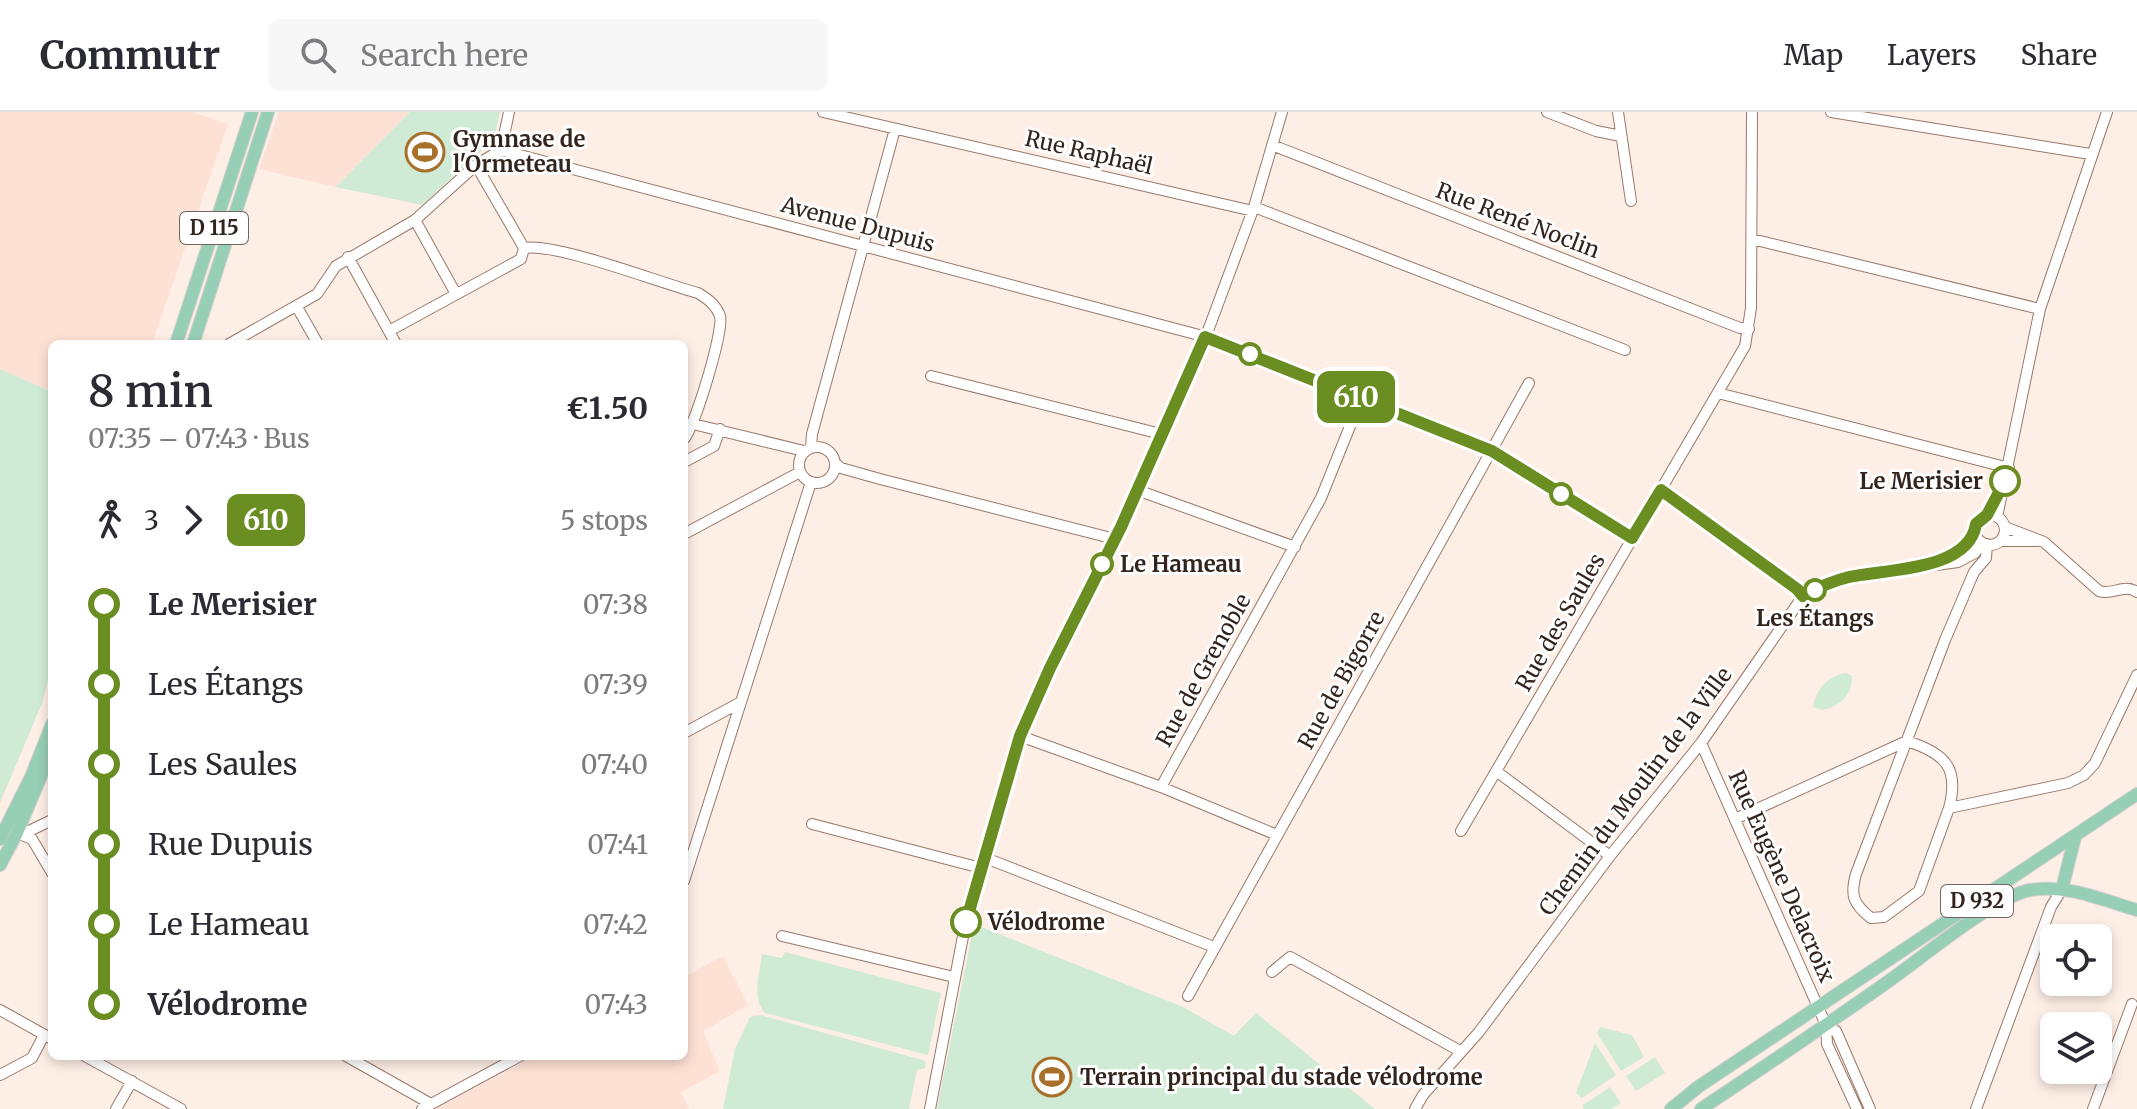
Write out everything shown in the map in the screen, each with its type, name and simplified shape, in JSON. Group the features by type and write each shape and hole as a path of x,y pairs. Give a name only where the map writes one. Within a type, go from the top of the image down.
{"main road":[{"name":"D 115","path":"177,340 252,112"},
{"name":"D 115","path":"194,340 268,112"},
{"path":"0,839 48,734"},
{"path":"0,865 48,759"},
{"name":"D 932","path":"1671,1109 1698,1087 2137,794"},
{"path":"2062,889 2075,837"},
{"name":"D 932","path":"1701,1109 2001,901 2029,890 2062,889 2137,910"}],"street":[{"path":"236,340 317,294 333,270 348,257 415,220 476,165 501,150 509,112"},
{"name":"Rue Raphaël","path":"823,112 1254,209 1625,350"},
{"path":"930,1109 954,977 982,862 1020,736 1050,668 1115,539 1205,337 1254,209 1282,112"},
{"path":"1547,112 1596,131 1621,136"},
{"path":"1618,112 1631,201"},
{"name":"Rue des Saules","path":"1461,831 1739,361 1749,329 1752,112"},
{"path":"1831,112 2090,154"},
{"path":"1992,516 2009,468 2040,309 2090,154 2107,112"},
{"path":"811,482 800,472 799,461 808,449 895,129"},
{"name":"Rue René Noclin","path":"1272,145 1749,329"},
{"name":"Avenue Dupuis","path":"501,150 1205,337 1492,451 1632,538"},
{"path":"389,331 521,259 524,248 476,165"},
{"path":"415,220 456,294"},
{"path":"1752,239 2040,309"},
{"path":"524,248 535,246 597,263 698,293 714,304 721,330 688,432"},
{"path":"348,257 394,340"},
{"path":"297,307 316,340"},
{"path":"931,376 1161,434"},
{"name":"Rue de Bigorre","path":"1188,996 1529,383"},
{"path":"1718,393 2009,468"},
{"name":"Rue de Grenoble","path":"1161,787 1321,498 1361,399"},
{"path":"693,424 808,449 827,449 841,468 1115,539"},
{"path":"688,460 714,446 720,429"},
{"path":"811,482 828,479 835,469 835,463"},
{"path":"688,532 800,472"},
{"path":"688,868 811,482"},
{"path":"1137,490 1295,547"},
{"path":"1661,490 1803,596 1849,577 1927,565 1982,540 2044,542"},
{"path":"1992,516 2005,527 2044,542 2099,591 2107,594 2127,588 2137,592"},
{"path":"1735,819 1907,741 1939,754 1950,767 1954,790 1919,891 1884,917 1871,918 1854,901 1851,891 1907,741 1974,572 1986,558 1978,520 1992,516"},
{"path":"2000,541 2005,527"},
{"name":"Chemin du Moulin de la Ville","path":"1415,1109 1423,1095 1479,1032 1610,856 1701,743 1803,596"},
{"path":"1949,808 2068,783 2084,775 2095,763 2137,675"},
{"path":"688,731 741,702"},
{"path":"1020,736 1161,787 1277,835"},
{"name":"Rue Eugène Delacroix","path":"1701,743 1826,1025 1827,1044 1857,1109"},
{"path":"1496,771 1610,856"},
{"path":"17,833 48,822"},
{"path":"812,824 982,862 1214,947"},
{"path":"17,833 32,839 48,866"},
{"path":"1976,1109 2051,907 2062,889"},
{"path":"782,936 954,977"},
{"path":"1272,972 1290,957 1460,1051"},
{"path":"2093,1109 2137,992"},
{"path":"0,1010 48,1037 32,1058 0,1075"},
{"name":"Rue Eugène Delacroix","path":"1826,1025 1836,1031 1870,1109"},
{"path":"95,1060 181,1109"},
{"path":"352,1060 427,1106 513,1060"},
{"path":"116,1109 132,1081"}],"shaded area":[{"path":"0,112 192,112 228,124 153,340 48,340 48,390 0,369"},
{"path":"279,112 410,112 336,187 259,169"},
{"path":"723,956 748,1005 703,1031 720,1071 681,1092 689,1109 436,1109 528,1060 688,1060 688,975"}],"green space":[{"name":"Gymnase de l'Ormeteau","path":"410,112 500,112 494,139 422,205 336,187"},
{"path":"0,369 48,390 48,681 42,703 0,803"},
{"path":"1846,673 1852,676 1852,682 1844,698 1835,706 1823,710 1813,707 1824,684"},
{"path":"974,924 1183,1007 1234,1036 1256,1013 1375,1109 937,1109"},
{"path":"785,952 941,993 928,1055 765,1013 757,993 762,954 782,958"},
{"path":"760,1015 926,1061 925,1068 917,1070 909,1109 723,1109 735,1049 750,1017"},
{"path":"1600,1027 1632,1035 1644,1057 1621,1071 1597,1033"},
{"path":"1595,1043 1616,1075 1582,1098 1576,1093"},
{"path":"1655,1057 1665,1073 1636,1091 1626,1076"},
{"path":"1610,1087 1621,1103 1611,1109 1584,1109 1582,1106"}],"bus line":[{"name":"610","path":"966,922 1020,736 1050,668 1121,527 1205,337 1492,451 1632,538 1661,490 1803,596 1849,577 1927,565 1961,551 1969,544 1978,520 1987,515 2005,481"}],"place":[{"name":"Gymnase de l'Ormeteau","path":"425,152"},
{"name":"Le Merisier","path":"2005,481"},
{"name":"Le Hameau","path":"1102,564"},
{"name":"Les Étangs","path":"1815,590"},
{"name":"Vélodrome","path":"966,922"},
{"name":"Terrain principal du stade vélodrome","path":"1052,1077"}]}
